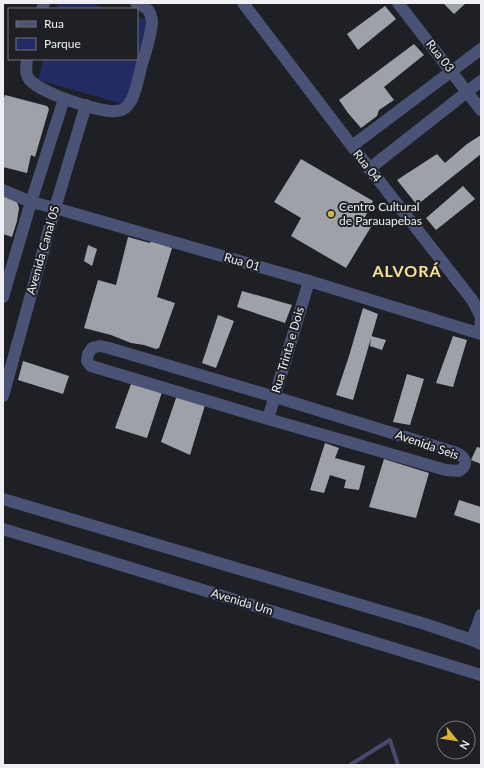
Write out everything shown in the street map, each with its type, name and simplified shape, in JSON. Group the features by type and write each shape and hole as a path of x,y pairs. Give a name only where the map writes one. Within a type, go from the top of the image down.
{"street":[{"path":"27,60 26,73 32,83 64,99 100,110 117,111 127,107 135,92 152,22 151,15 148,10 136,3"},
{"name":"Rua 04","path":"243,3 369,169 473,302 481,317 480,334"},
{"name":"Rua 03","path":"398,3 481,110"},
{"path":"352,146 481,49"},
{"path":"369,169 481,81"},
{"name":"Avenida Canal 05","path":"3,297 31,202 64,99"},
{"name":"Avenida Canal 05","path":"3,396 55,208 86,105"},
{"name":"Rua 01","path":"3,190 31,202 309,280 480,334"},
{"name":"Rua Trinta e Dois","path":"268,419 309,280"},
{"name":"Avenida Seis","path":"100,346 109,348 275,397 458,453 465,458 465,465 459,471 446,470 268,419 91,366 87,361 88,354 92,348 100,346"},
{"path":"3,499 425,624 476,642 481,616"},
{"name":"Avenida Um","path":"3,529 481,675"}],"green space":[{"path":"58,3 90,3 108,8 56,8"},
{"path":"138,17 149,20 127,105 38,80 44,60 138,60"}],"building":[{"path":"443,3 464,3 465,4 454,14"},
{"path":"385,6 396,19 358,50 347,34"},
{"path":"414,44 424,55 384,87 394,100 379,110 377,116 361,128 339,100"},
{"path":"5,95 47,106 49,109 35,157 31,155 27,173 3,167 3,101"},
{"path":"481,135 481,154 417,205 397,180 437,154 445,163 467,144"},
{"name":"Centro Cultural de Parauapebas","path":"301,159 373,201 365,217 374,222 346,268 291,236 301,218 274,202"},
{"path":"463,186 475,199 436,230 426,218"},
{"path":"3,195 17,202 19,208 12,237 3,234"},
{"path":"128,237 150,243 151,241 172,248 157,297 175,303 159,348 156,349 131,343 111,335 84,328 98,280 116,285"},
{"path":"88,245 97,249 92,266 84,261"},
{"path":"242,291 292,305 285,323 237,307"},
{"path":"363,308 378,314 353,400 336,395"},
{"path":"218,315 234,321 216,368 202,363"},
{"path":"371,336 386,340 382,350 370,346"},
{"path":"453,336 467,340 453,387 436,383"},
{"path":"23,361 69,376 63,394 18,380"},
{"path":"407,374 424,379 410,425 393,422"},
{"path":"131,384 162,392 147,438 115,428"},
{"path":"177,395 205,405 190,455 161,442"},
{"path":"325,443 339,448 335,458 365,466 359,490 344,488 346,480 330,475 324,493 310,490"},
{"path":"477,447 481,448 481,464 471,460"},
{"path":"384,459 429,473 416,518 369,507"},
{"path":"459,500 481,507 481,524 454,515"}],"waterway":[{"path":"350,765 390,740 398,765"}],"place":[{"name":"Centro Cultural de Parauapebas","path":"331,214"}],"district":[{"name":"ALVORÁ","path":"407,271"}]}
